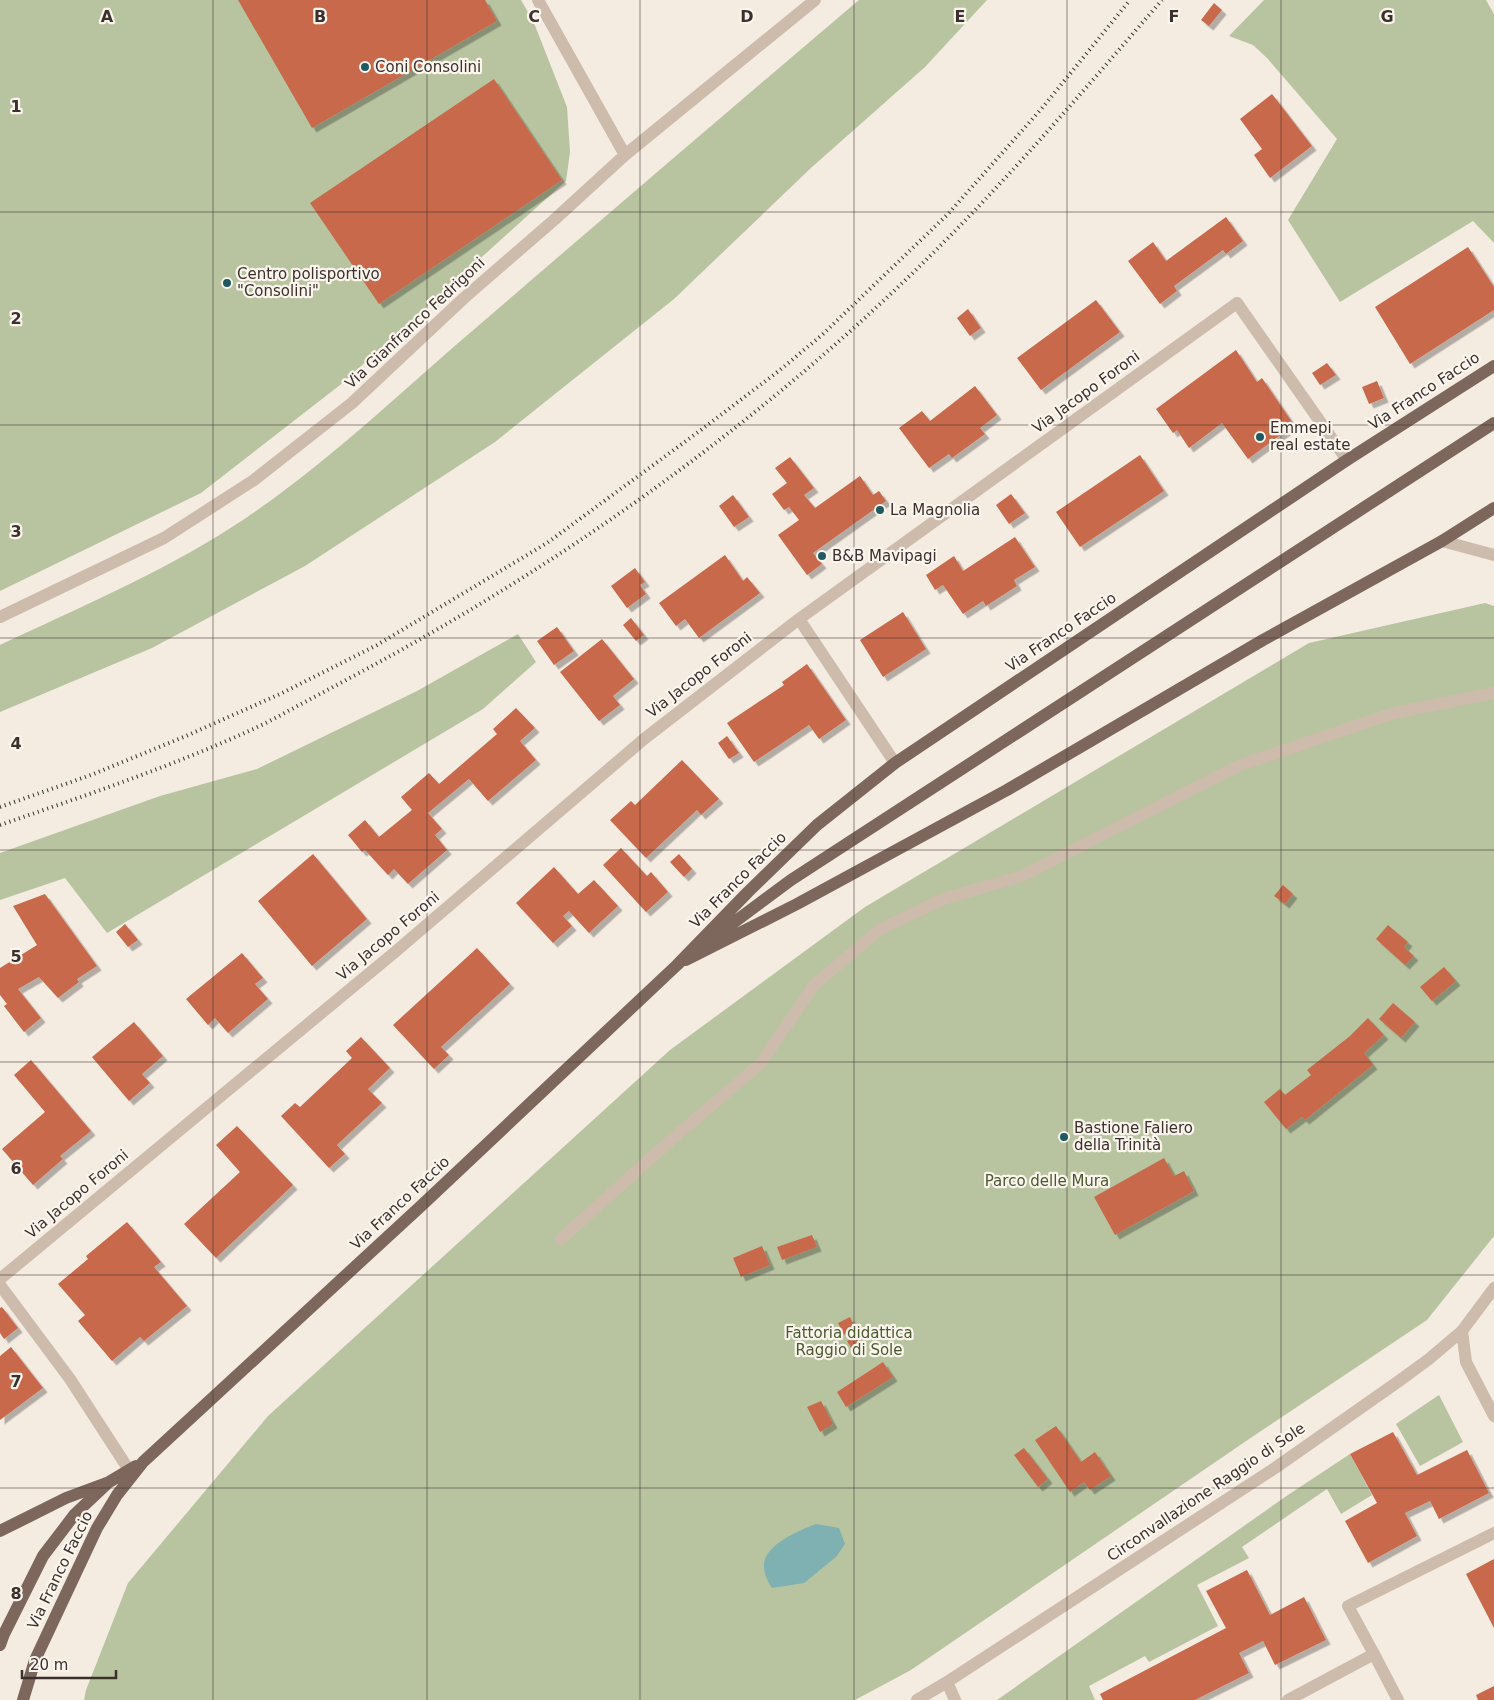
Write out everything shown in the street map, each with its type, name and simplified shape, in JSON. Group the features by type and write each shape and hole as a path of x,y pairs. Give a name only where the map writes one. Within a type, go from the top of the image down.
{"main road":[{"name":"Via Franco Faccio","path":"23,1700 35,1660 97,1528 116,1494 143,1462 421,1206 677,965 748,892 818,825 895,763 1347,460 1494,366"},
{"name":"Via Franco Faccio","path":"677,965 791,880 1494,423"},
{"name":"Via Franco Faccio","path":"677,965 797,904 1007,790 1263,640 1442,541 1494,508"},
{"name":"Via Franco Faccio","path":"0,1645 43,1556 75,1514 109,1482 143,1462"},
{"name":"Via Franco Faccio","path":"0,1530 66,1498 109,1482"}],"street":[{"path":"538,0 625,155"},
{"name":"Via Gianfranco Fedrigoni","path":"0,617 164,538 254,480 352,403 464,298 625,155 815,0"},
{"name":"Via Jacopo Foroni","path":"0,1279 395,952 644,739 799,619 1237,303 1347,460"},
{"path":"1442,541 1494,555"},
{"path":"799,619 895,763"},
{"path":"561,1239 671,1140 761,1063 814,985 879,930 943,899 1022,876 1238,766 1394,713 1494,693"},
{"path":"0,1285 70,1379 129,1470"},
{"name":"Circonvallazione Raggio di Sole","path":"917,1700 1275,1468 1421,1364 1462,1331 1494,1288"},
{"path":"1462,1331 1466,1362 1494,1416"},
{"path":"1398,1700 1348,1606 1494,1533"},
{"path":"1288,1700 1374,1654"},
{"path":"947,1682 955,1700"}],"green space":[{"name":"Centro polisportivo \"Consolini\"","path":"0,0 521,0 534,23 567,107 570,152 566,181 340,385 201,493 0,591"},
{"path":"859,0 987,0 925,67 812,167 674,299 495,442 305,566 152,648 0,712 0,645 118,590 176,560 232,527 295,482 355,434 519,290"},
{"path":"1264,0 1486,0 1494,14 1494,243 1473,221 1340,302 1288,220 1337,139 1267,58 1253,45 1229,36"},
{"name":"Parco delle Mura","path":"1485,603 1494,606 1494,1236 1427,1320 911,1670 855,1700 84,1700 86,1690 128,1583 268,1416 670,1050 865,907 1309,643"},
{"path":"518,634 536,662 483,709 107,933 65,878 0,900 0,853 160,796 257,769 417,691"},
{"path":"1439,1395 1463,1442 1420,1466 1396,1424"},
{"path":"1350,1454 1372,1495 1341,1514 1327,1489 1242,1547 1249,1558 1197,1585 1218,1626 1149,1662 1145,1656 1089,1686 1095,1700 997,1700 1285,1497"}],"water":[{"path":"816,1524 839,1528 845,1544 836,1557 804,1583 772,1588 766,1578 764,1569 765,1558 769,1551 784,1539"}],"building":[{"name":"Coni Consolini","path":"238,0 485,0 497,21 312,128"},
{"path":"1214,3 1222,10 1209,26 1201,20"},
{"path":"494,79 562,180 379,304 310,203"},
{"path":"1272,94 1312,146 1270,178 1254,155 1262,149 1240,119"},
{"path":"1226,217 1243,241 1226,254 1223,250 1174,286 1177,291 1160,304 1128,261 1153,242 1166,261"},
{"path":"1468,247 1494,287 1494,310 1410,364 1375,307"},
{"path":"1096,300 1120,332 1041,390 1017,358"},
{"path":"968,309 981,328 970,336 957,318"},
{"path":"1236,350 1257,382 1262,378 1294,425 1248,459 1222,423 1189,448 1177,430 1173,433 1156,409"},
{"path":"1327,363 1336,375 1320,385 1312,373"},
{"path":"1377,381 1384,398 1369,404 1362,387"},
{"path":"975,386 997,415 980,428 985,434 952,458 949,454 929,468 899,428 922,411 930,421"},
{"path":"1140,455 1164,491 1080,547 1056,512"},
{"path":"790,457 814,488 804,495 815,508 860,476 873,495 879,491 886,501 813,553 822,564 807,575 778,535 799,520 789,507 784,510 772,494 787,483 775,468"},
{"path":"1011,494 1025,513 1009,524 996,505"},
{"path":"733,495 749,517 734,527 719,506"},
{"path":"1015,537 1035,567 1014,580 1017,586 986,606 983,601 963,614 943,585 935,590 926,575 954,556 963,571"},
{"path":"725,555 743,581 747,577 760,593 699,638 685,619 676,626 659,603"},
{"path":"635,568 645,582 640,585 646,594 627,608 611,586"},
{"path":"903,612 926,649 883,677 860,640"},
{"path":"631,618 644,635 636,641 623,625"},
{"path":"557,627 574,651 554,665 537,641"},
{"path":"602,639 634,679 613,696 620,705 599,721 560,672"},
{"path":"807,664 846,720 819,739 809,725 754,762 727,723 784,685 782,682"},
{"path":"516,708 535,728 520,741 536,760 488,801 469,779 428,813 442,829 435,835 447,850 408,884 394,869 388,875 365,850 362,852 348,835 365,820 379,837 412,810 401,797 429,773 439,784 497,734 493,729"},
{"path":"727,736 739,753 729,759 718,743"},
{"path":"682,760 719,799 701,815 697,810 646,858 610,820 631,801 635,805"},
{"path":"621,848 647,876 651,872 668,892 646,912 603,865"},
{"path":"313,854 367,919 312,966 258,901"},
{"path":"679,854 692,869 684,877 670,862"},
{"path":"554,867 578,894 594,880 618,906 589,933 569,911 563,916 572,926 553,943 516,903"},
{"path":"1283,885 1293,894 1285,904 1274,896"},
{"path":"45,894 97,966 77,979 79,982 58,998 39,977 18,989 41,1018 24,1032 4,1006 7,1004 0,995 0,968 37,945 13,906"},
{"path":"125,924 138,940 128,947 116,932"},
{"path":"1388,925 1408,942 1404,947 1414,956 1405,965 1376,939"},
{"path":"477,948 510,984 441,1047 449,1055 434,1069 393,1025"},
{"path":"242,953 263,978 255,984 268,999 228,1033 215,1018 208,1025 186,999"},
{"path":"1444,967 1456,981 1432,1001 1420,987"},
{"path":"1393,1003 1415,1022 1401,1038 1379,1019"},
{"path":"1368,1018 1384,1035 1364,1053 1373,1065 1305,1120 1302,1117 1286,1129 1264,1102 1280,1089 1285,1095 1311,1075 1307,1070 1350,1036"},
{"path":"134,1022 163,1056 142,1074 150,1083 129,1101 92,1057"},
{"path":"361,1037 390,1068 368,1089 382,1103 337,1145 345,1154 329,1168 281,1116 295,1103 300,1107 352,1058 346,1051"},
{"path":"31,1060 91,1131 60,1156 63,1159 33,1185 2,1149 45,1112 14,1075"},
{"path":"237,1126 293,1185 216,1258 184,1224 240,1172 216,1145"},
{"path":"1164,1158 1174,1176 1184,1171 1194,1191 1115,1235 1094,1197"},
{"path":"127,1222 161,1262 154,1267 187,1306 144,1341 140,1337 112,1361 78,1321 85,1315 58,1284 88,1259 86,1256"},
{"path":"812,1235 817,1247 782,1260 777,1247"},
{"path":"762,1246 770,1265 741,1277 733,1258"},
{"path":"2,1307 18,1328 4,1339 0,1333 0,1308"},
{"path":"850,1317 856,1329 844,1335 838,1323"},
{"path":"856,1336 860,1344 851,1348 847,1341"},
{"path":"11,1347 43,1388 0,1420 0,1356"},
{"path":"883,1362 893,1377 846,1407 837,1392"},
{"path":"821,1401 833,1424 820,1432 807,1407"},
{"path":"1056,1426 1081,1462 1095,1452 1111,1476 1090,1490 1084,1482 1070,1492 1035,1440"},
{"path":"1393,1432 1417,1475 1467,1450 1489,1493 1439,1519 1430,1501 1405,1513 1417,1536 1368,1563 1345,1521 1377,1503 1350,1454"},
{"path":"1024,1448 1048,1479 1038,1487 1014,1455"},
{"path":"1494,1559 1494,1628 1466,1574"},
{"path":"1247,1570 1270,1615 1304,1597 1326,1640 1275,1665 1263,1641 1239,1653 1249,1673 1195,1700 1103,1700 1100,1694 1226,1628 1206,1591"},
{"path":"1494,1686 1494,1700 1478,1700 1476,1695"}],"railway":[{"path":"0,807 91,775 186,736 280,694 377,645 547,543 701,430 780,370 823,334 948,214 1043,107 1130,0"},
{"path":"0,825 158,769 264,724 464,614 535,570 673,475 805,371 928,258 1047,132 1162,0"}],"place":[{"name":"Coni Consolini","path":"365,67"},
{"name":"Centro polisportivo \"Consolini\"","path":"227,283"},
{"name":"Emmepi real estate","path":"1260,437"},
{"name":"La Magnolia","path":"880,510"},
{"name":"B&B Mavipagi","path":"822,556"},
{"name":"Bastione Faliero della Trinità","path":"1064,1137"}],"park label":[{"name":"Fattoria didattica Raggio di Sole","path":"849,1342"}]}
